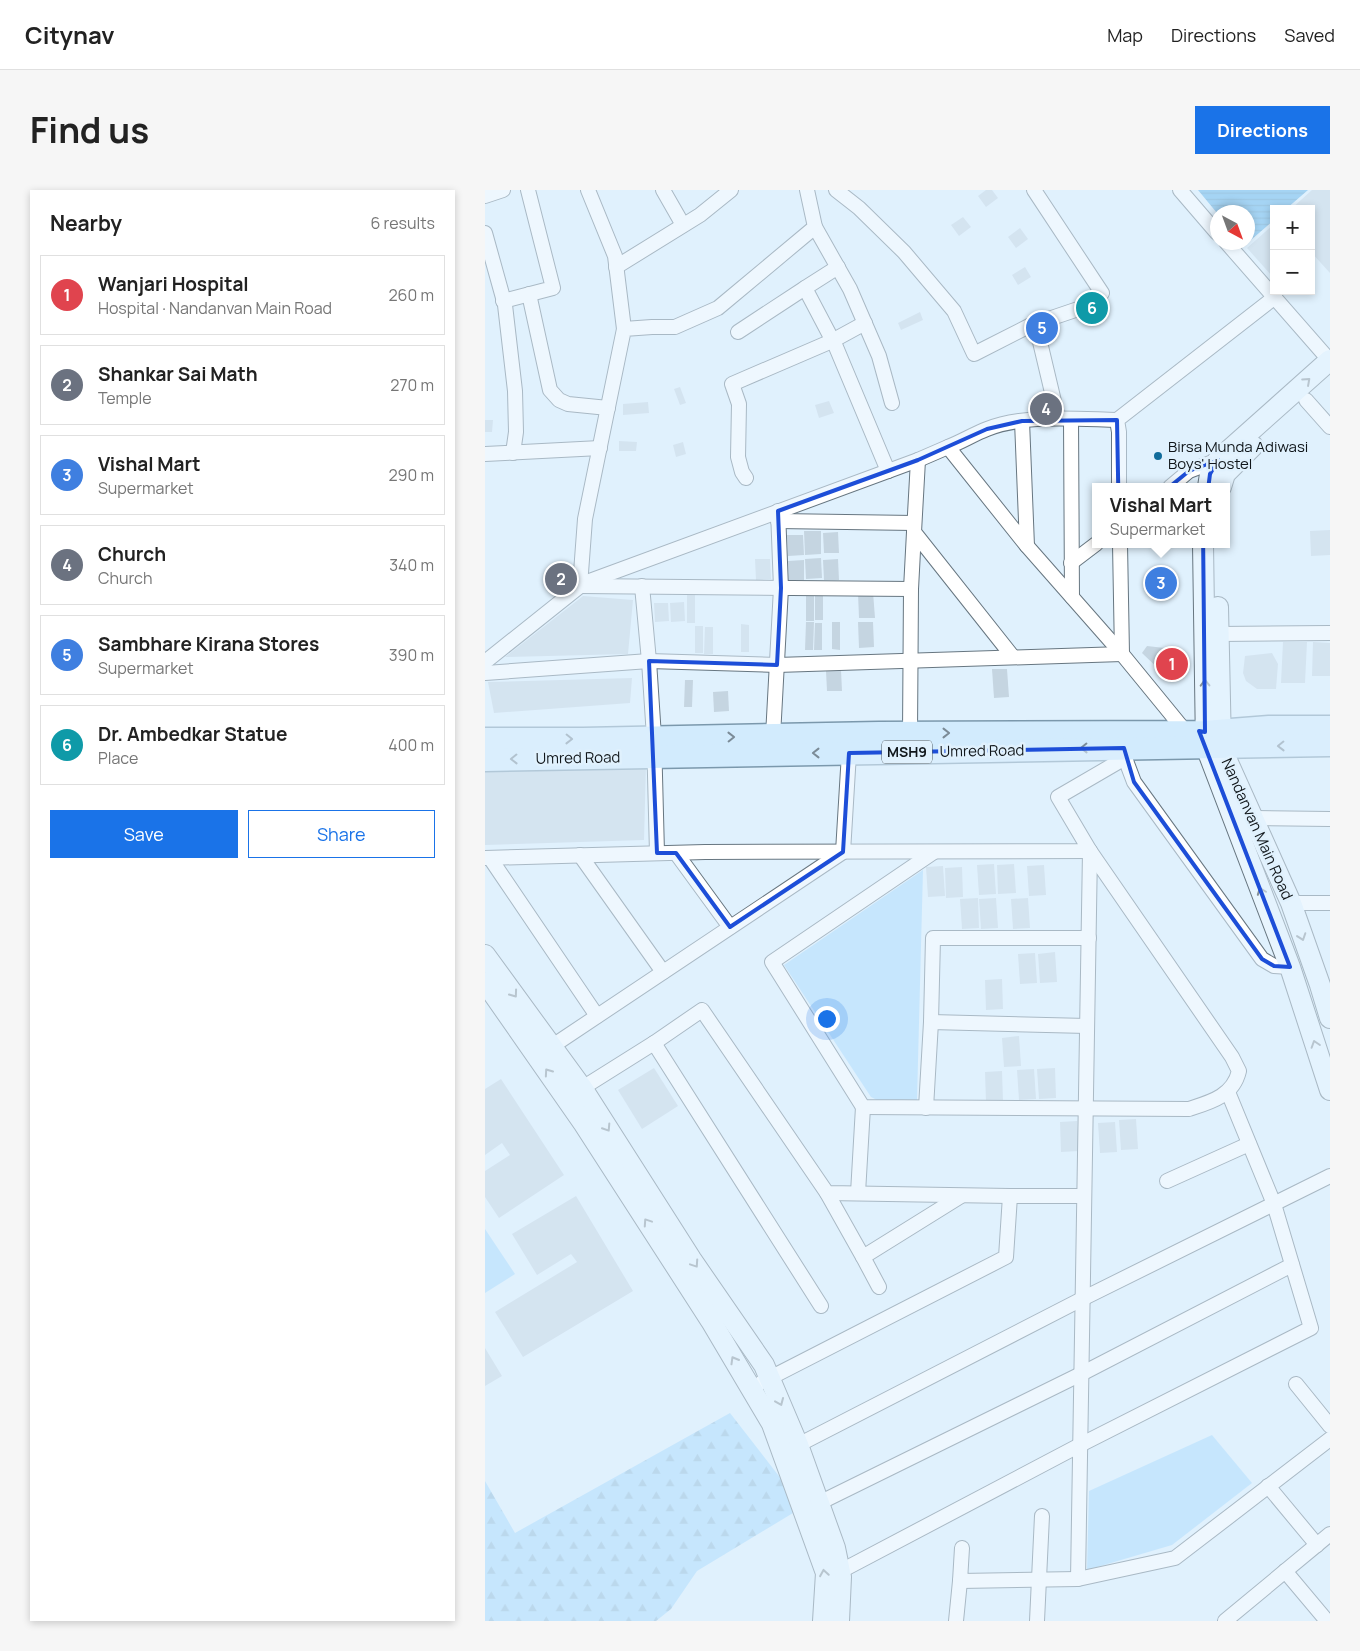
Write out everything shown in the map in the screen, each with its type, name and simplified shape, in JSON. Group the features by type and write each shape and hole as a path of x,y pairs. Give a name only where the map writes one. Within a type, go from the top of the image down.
{"main road":[{"path":"1204,739 1269,728 1330,727"},
{"path":"654,747 773,736 910,733 1124,745"},
{"name":"Umred Road","path":"487,749 654,747 849,753 1124,745 1204,739 1330,745"}],"street":[{"path":"485,196 503,190"},
{"path":"503,301 553,288 528,190"},
{"path":"580,586 585,518 624,329 615,256 588,190"},
{"path":"663,190 683,225"},
{"path":"807,190 815,227 850,289 865,323 879,356 892,403"},
{"path":"836,190 859,208 898,246 955,311 974,354 1031,325 1084,307 1102,293 1034,190"},
{"path":"1179,190 1210,224"},
{"path":"616,267 683,225 722,193"},
{"path":"624,329 653,326 675,327 718,308 815,227"},
{"path":"485,233 503,301 515,391 516,432 513,453"},
{"path":"1209,483 1210,474 1218,460 1330,361 1233,250"},
{"path":"738,332 837,267"},
{"path":"805,288 832,341 888,471"},
{"path":"529,294 550,390 559,400 568,404 608,408"},
{"path":"485,662 583,584 778,516 918,460 987,429 1022,421 1065,418 1117,420 1275,297"},
{"path":"746,478 742,472 738,457 739,404 732,384 832,341 865,323"},
{"path":"1031,325 1040,342 1065,418 1072,597"},
{"path":"1222,483 1225,474 1255,443 1330,379"},
{"path":"1306,400 1330,427"},
{"path":"1117,420 1119,432 1119,483"},
{"path":"1022,421 1027,546"},
{"path":"949,447 1027,546 1122,654 1204,739"},
{"path":"485,454 600,448"},
{"path":"910,733 911,589 918,460"},
{"path":"1175,483 1189,471 1218,460"},
{"path":"778,516 914,528 1013,657"},
{"path":"773,736 781,588 778,516"},
{"path":"1071,563 1092,547"},
{"path":"1120,548 1122,654"},
{"path":"1203,548 1204,739 1291,967 1330,1090"},
{"name":"Nandanvan Main Road","path":"1216,548 1218,634 1204,739 1254,818 1325,985 1330,1018"},
{"path":"580,586 911,589"},
{"path":"642,586 654,747 657,854"},
{"path":"1218,634 1330,633"},
{"path":"485,673 649,661 777,665 1122,654"},
{"path":"863,1107 1189,1108 1215,1100 1228,1092 1237,1080 1239,1071 1232,1058 1090,851 1058,797 1124,745 1133,782 1167,825 1262,959 1273,966 1291,967"},
{"path":"843,852 849,753"},
{"path":"1254,818 1330,819"},
{"path":"487,858 676,853 1090,851"},
{"path":"1078,1579 1090,851"},
{"path":"551,1048 843,852"},
{"path":"858,1193 863,1107 772,962 934,852"},
{"path":"676,853 730,927"},
{"path":"580,855 663,972"},
{"path":"487,858 597,1016"},
{"path":"1291,903 1330,903"},
{"path":"926,1108 933,938 1089,938"},
{"path":"485,955 551,1048 574,1093 772,1424 826,1573 823,1621"},
{"path":"485,982 574,1093 764,1365 798,1445 835,1548 841,1577 839,1621"},
{"path":"574,1093 653,1044 702,1010 827,1193 879,1287"},
{"path":"931,1022 1087,1026"},
{"path":"653,1044 821,1306"},
{"path":"839,1572 1080,1445 1311,1328 1274,1204 1228,1092"},
{"path":"1167,1181 1249,1144"},
{"path":"798,1445 1082,1299 1330,1176"},
{"path":"827,1193 1084,1196"},
{"path":"863,1257 961,1195"},
{"path":"750,1388 1006,1257 1010,1196"},
{"path":"819,1503 1081,1374 1292,1265"},
{"path":"1296,1384 1330,1426"},
{"path":"960,1581 1078,1579 1175,1558 1330,1439"},
{"path":"1268,1486 1317,1545"},
{"path":"1037,1621 1041,1516"},
{"path":"1225,1621 1240,1616 1285,1571 1330,1534"},
{"path":"956,1621 962,1548"},
{"path":"1285,1571 1327,1621"}],"highlighted area":[{"path":"1117,420 1119,528 1189,471 1218,460 1210,474 1203,529 1205,732 1199,731 1290,967 1274,966 1262,959 1134,782 1124,748 849,753 843,852 730,927 676,853 657,853 649,661 777,665 781,588 778,511 918,460 987,429 1022,421"}],"green space":[{"path":"923,870 917,1100 877,1100 871,1097 784,965"},
{"path":"485,1229 515,1274 485,1293"},
{"path":"730,1413 803,1507 697,1571 671,1609 656,1621 485,1621 485,1481 515,1533"},
{"path":"1212,1435 1252,1483 1172,1545 1087,1570 1089,1491"}],"shaded area":[{"path":"1198,190 1308,190 1291,205 1270,205 1270,223 1255,236 1255,205 1210,205"}],"building":[{"path":"986,190 992,190 998,198 986,207 978,196"},
{"path":"1312,190 1330,190 1330,273 1315,256 1315,205 1295,205"},
{"path":"963,217 971,227 959,236 951,225"},
{"path":"1020,228 1028,239 1016,248 1008,237"},
{"path":"1270,228 1270,274 1249,250 1255,250 1255,241"},
{"path":"1025,267 1031,277 1018,285 1012,275"},
{"path":"920,312 923,320 901,330 898,323"},
{"path":"680,387 686,403 680,405 674,389"},
{"path":"829,401 834,413 819,418 815,405"},
{"path":"648,402 649,413 623,415 623,404"},
{"path":"485,420 493,420 492,432 485,432"},
{"path":"619,441 637,442 636,451 619,451"},
{"path":"683,442 686,454 676,457 673,445"},
{"path":"1330,530 1330,555 1311,556 1310,531"},
{"path":"804,531 821,531 821,554 805,555"},
{"path":"838,532 839,553 824,553 823,533"},
{"path":"787,535 803,535 804,555 788,556"},
{"path":"821,558 822,578 806,579 805,559"},
{"path":"755,559 770,559 771,579 756,580"},
{"path":"838,559 839,580 824,580 823,560"},
{"path":"804,560 804,580 789,581 788,561"},
{"path":"873,592 875,618 859,618 858,593"},
{"path":"815,593 823,593 823,620 815,620"},
{"path":"806,594 814,594 814,621 806,621"},
{"path":"687,595 695,595 695,623 687,623"},
{"path":"583,596 633,600 628,654 505,657"},
{"path":"684,602 685,621 671,622 670,603"},
{"path":"654,603 668,603 669,621 655,622"},
{"path":"806,622 814,622 813,650 805,650"},
{"path":"832,622 840,622 840,650 832,649"},
{"path":"858,622 873,622 874,647 859,648"},
{"path":"815,623 822,623 822,650 814,650"},
{"path":"741,624 749,625 749,652 741,652"},
{"path":"695,626 703,626 703,653 695,653"},
{"path":"705,627 713,627 713,654 704,654"},
{"path":"1283,642 1307,642 1305,683 1281,683"},
{"path":"1313,642 1330,643 1330,676 1312,676"},
{"path":"1147,646 1182,650 1180,675 1165,675 1142,653"},
{"path":"1272,653 1278,664 1276,689 1257,689 1246,681 1243,673 1245,656"},
{"path":"992,669 1007,669 1009,697 994,698"},
{"path":"841,670 842,691 827,691 826,671"},
{"path":"632,678 630,703 494,713 488,682"},
{"path":"685,680 693,680 692,707 684,707"},
{"path":"728,691 729,711 714,712 713,692"},
{"path":"646,765 644,840 485,845 485,770"},
{"path":"994,864 996,894 979,895 977,865"},
{"path":"1014,864 1016,893 998,894 997,865"},
{"path":"1044,865 1046,895 1029,896 1027,866"},
{"path":"943,866 945,896 928,897 926,867"},
{"path":"962,867 963,897 946,898 945,868"},
{"path":"978,898 979,928 962,929 960,899"},
{"path":"996,898 998,928 981,929 979,899"},
{"path":"1028,898 1030,928 1013,929 1011,899"},
{"path":"1055,952 1057,982 1040,983 1038,954"},
{"path":"1035,953 1037,983 1020,984 1018,954"},
{"path":"1002,979 1003,1009 986,1010 985,980"},
{"path":"1019,1036 1021,1066 1004,1067 1002,1038"},
{"path":"654,1068 678,1106 642,1129 618,1090"},
{"path":"1055,1068 1056,1098 1039,1099 1037,1069"},
{"path":"1034,1069 1036,1099 1019,1100 1017,1070"},
{"path":"1002,1071 1003,1101 986,1102 985,1072"},
{"path":"501,1079 564,1175 499,1218 485,1197 485,1171 510,1155 502,1143 485,1155 485,1089"},
{"path":"1136,1119 1138,1149 1121,1150 1119,1120"},
{"path":"1077,1121 1079,1151 1061,1152 1060,1122"},
{"path":"1115,1122 1117,1152 1100,1153 1098,1123"},
{"path":"576,1196 633,1291 523,1357 495,1312 577,1262 571,1254 537,1275 512,1234"},
{"path":"485,1348 502,1376 485,1386"}],"place":[{"name":"Dr. Ambedkar Statue","path":"1092,308"},
{"name":"Sambhare Kirana Stores","path":"1042,328"},
{"name":"Church","path":"1046,409"},
{"name":"Birsa Munda Adiwasi Boys' Hostel","path":"1158,456"},
{"name":"Shankar Sai Math","path":"561,579"},
{"name":"Vishal Mart","path":"1161,583"},
{"name":"Wanjari Hospital","path":"1172,664"}]}
